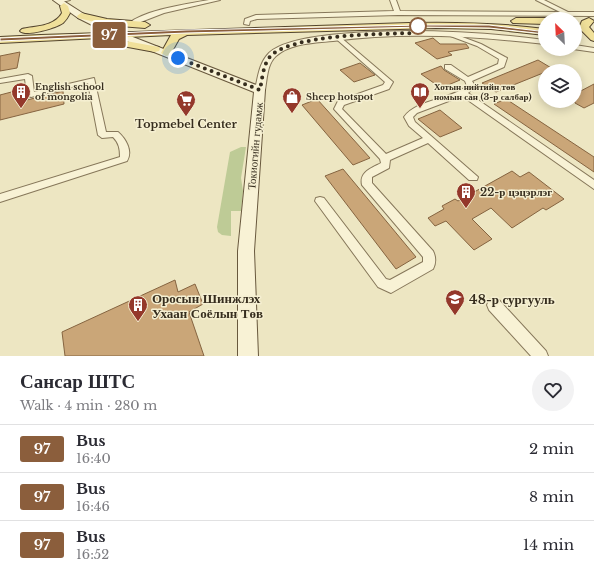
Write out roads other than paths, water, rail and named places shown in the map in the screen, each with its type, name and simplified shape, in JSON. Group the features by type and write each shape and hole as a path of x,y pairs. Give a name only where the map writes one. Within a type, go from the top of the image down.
{"main road":[{"path":"20,32 40,28 56,22 66,16 62,2"},
{"name":"Токиогийн гудамж","path":"62,2 81,16 105,29 260,90 246,251 248,356"},
{"path":"81,16 102,21 182,29"},
{"path":"582,18 592,19"},
{"path":"592,19 585,23 584,28 594,40"},
{"path":"0,40 117,34 247,24 538,20"},
{"path":"0,33 105,29 429,26 489,26 538,31"},
{"path":"166,53 175,37 182,29"},
{"path":"61,37 94,39 155,49"},
{"path":"582,41 594,40"}],"street":[{"path":"131,24 141,18 163,11 217,0"},
{"path":"393,0 398,13"},
{"path":"539,0 562,12"},
{"path":"247,24 247,20 256,17 398,13 538,16"},
{"path":"500,14 508,21"},
{"path":"447,33 479,45 502,58 501,65 468,80"},
{"path":"260,90 267,61 275,52 295,44 337,37 364,35 447,33 538,41"},
{"path":"320,201 382,283 391,287 429,264 429,256 367,185 366,178 368,175 384,168 386,165 385,158 341,113 338,107 341,103 386,87 390,82 337,37"},
{"path":"582,44 594,50"},
{"path":"448,67 468,80 471,86 463,93 414,111 408,117 412,124 472,177"},
{"path":"0,82 28,76 31,95 91,80 92,96 97,105 102,135 115,134 122,140 125,152 124,158 116,162 0,198"},
{"path":"463,93 594,186"},
{"path":"385,158 430,139"},
{"path":"494,305 541,356"}],"place":[{"name":"English school of mongolia","path":"21,109"},
{"name":"Хотын нийтийн төв номын сан (3-р салбар)","path":"420,109"},
{"name":"Sheep hotspot","path":"292,114"},
{"name":"Topmebel Center","path":"186,117"},
{"name":"22-р цэцэрлэг","path":"466,209"},
{"name":"48-р сургууль","path":"455,316"},
{"name":"Оросын Шинжлэх Ухаан Соёлын Төв","path":"138,322"}]}
